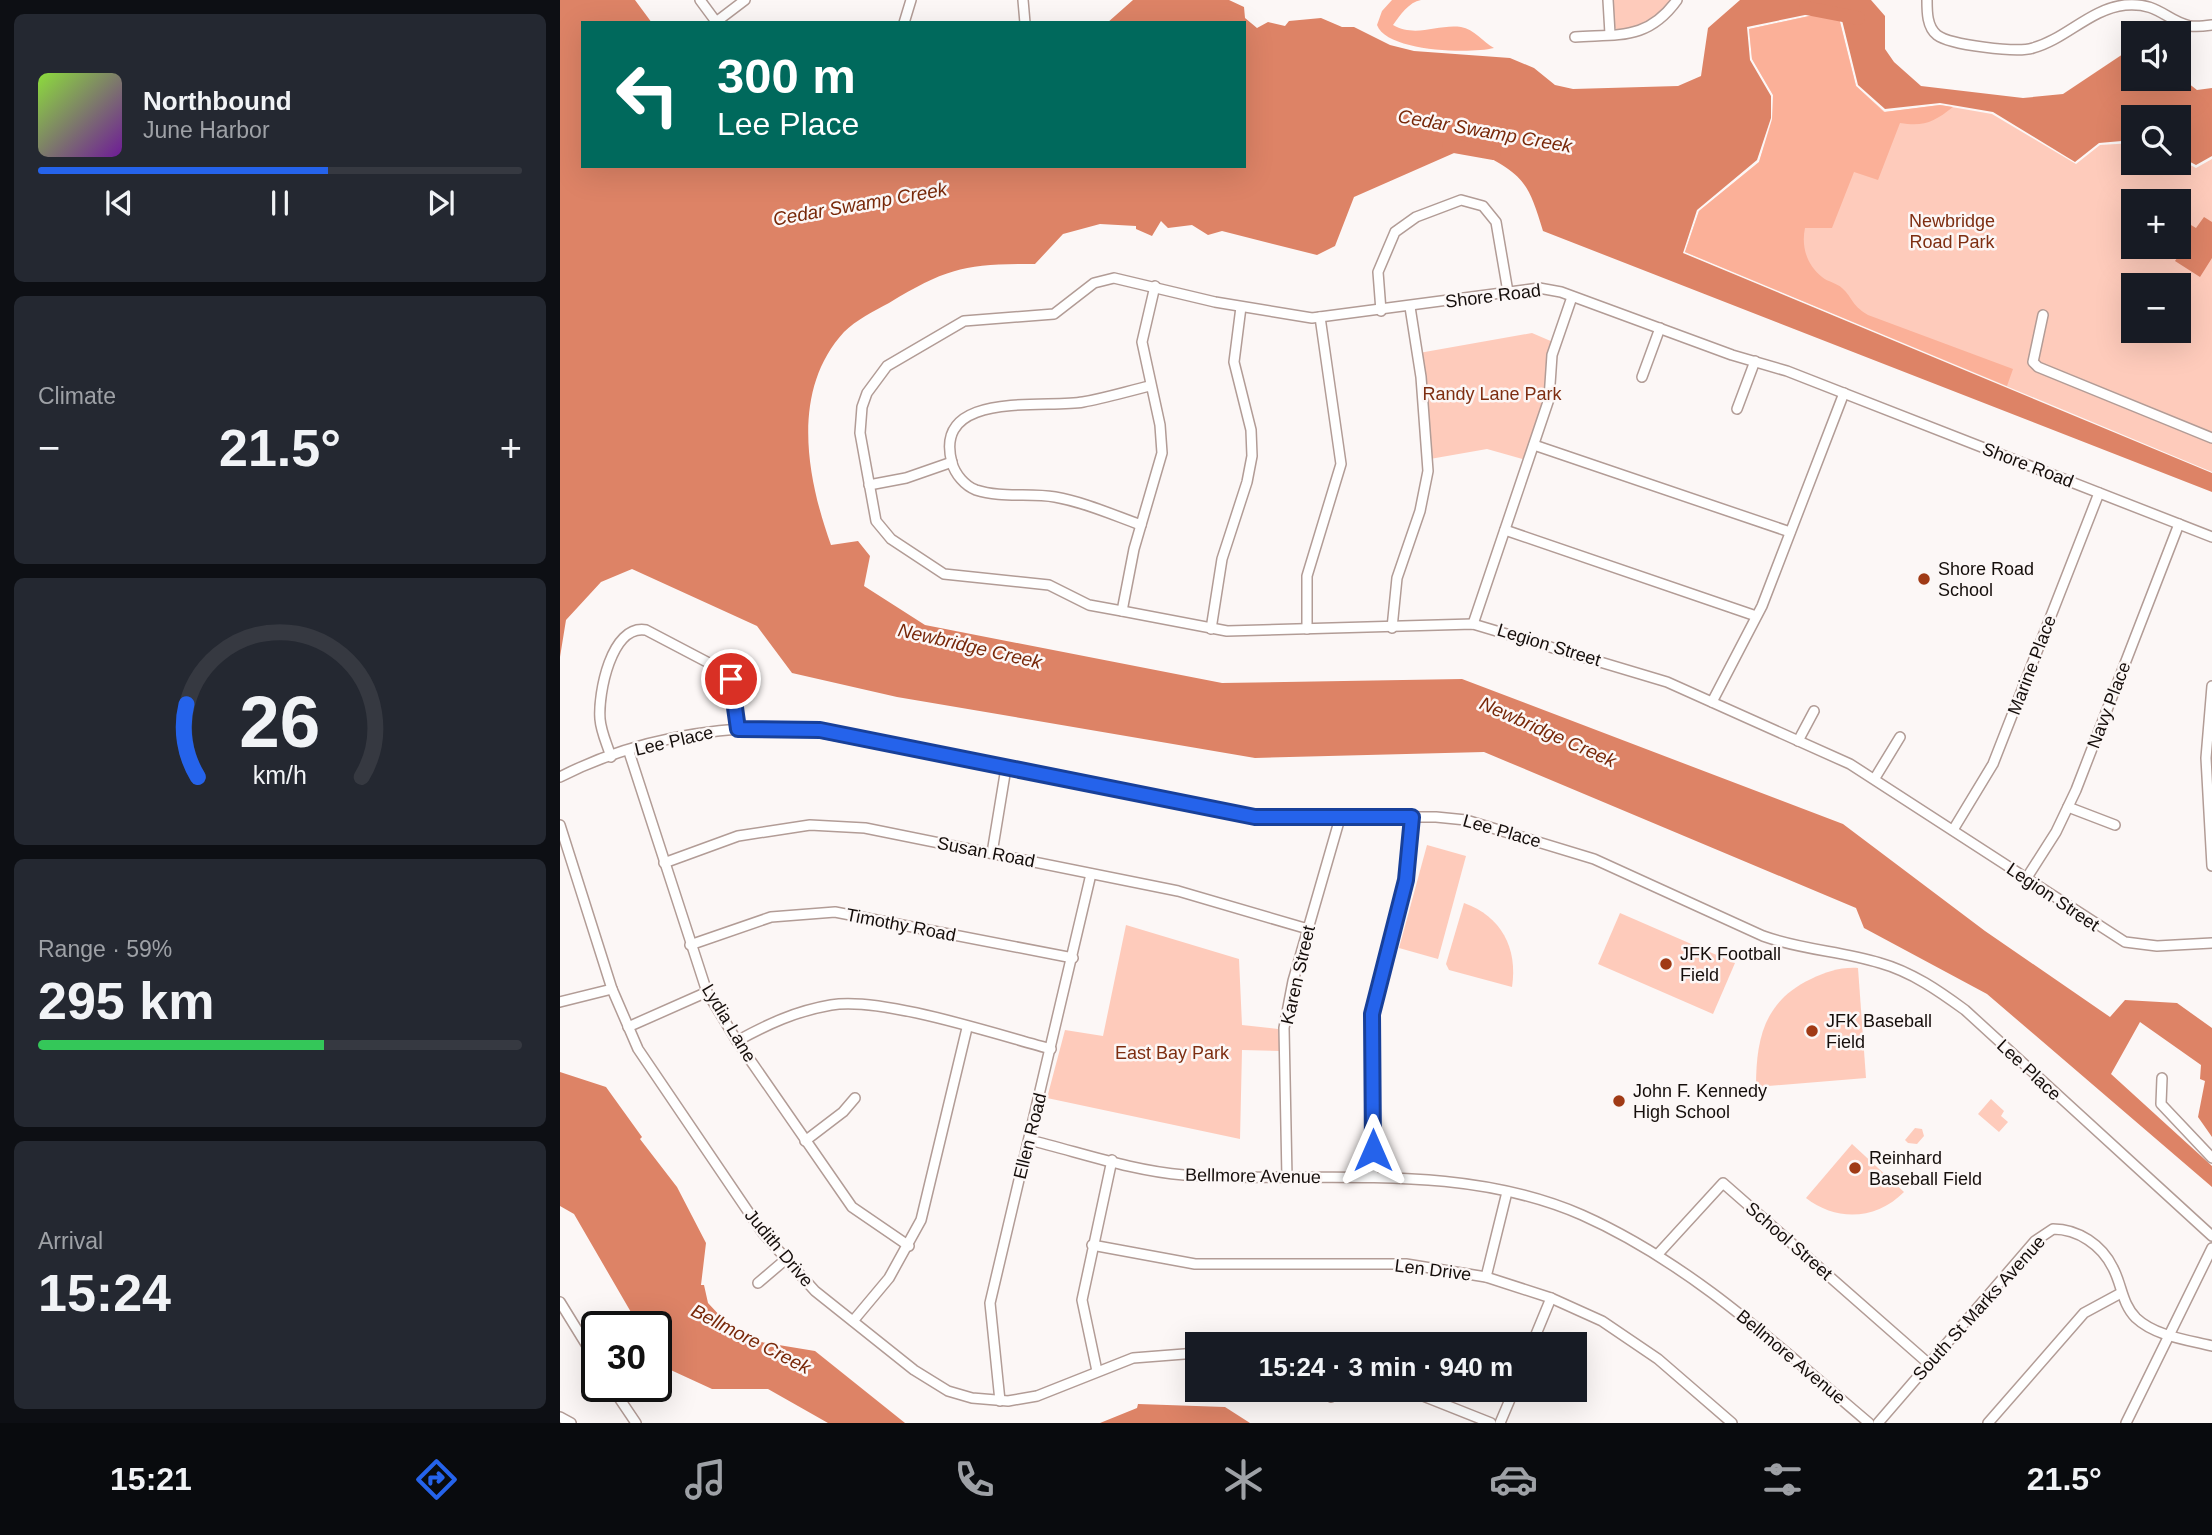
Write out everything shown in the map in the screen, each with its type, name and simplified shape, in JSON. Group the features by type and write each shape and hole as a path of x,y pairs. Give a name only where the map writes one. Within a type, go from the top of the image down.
{"street":[{"path":"700,0 715,21"},
{"path":"717,21 745,0"},
{"path":"905,21 911,0"},
{"path":"1023,0 1025,21"},
{"path":"1608,0 1611,34"},
{"path":"1575,37 1638,32 1651,27 1677,0"},
{"path":"1927,0 1928,19 1937,34 1951,40 2014,50 2041,45 2101,11 2129,5 2158,9 2192,26 2212,25"},
{"path":"1381,311 1378,272 1395,232 1416,217 1461,200 1483,206 1496,222 1508,292"},
{"name":"Shore Road","path":"869,485 860,433 862,407 875,379 897,359 964,321 1054,314 1105,279 1125,278 1241,307 1294,317 1381,311 1539,288 1572,297 1844,393 2212,537"},
{"path":"1122,611 1141,525 1162,453 1160,425 1142,342 1155,286"},
{"path":"1474,624 1549,399 1555,345 1572,297"},
{"path":"1212,629 1222,559 1247,482 1252,456 1251,430 1234,362 1241,307"},
{"path":"1392,628 1397,578 1420,510 1428,471 1421,377 1410,307"},
{"path":"2043,314 2034,362 2038,367 2212,438"},
{"path":"1307,629 1307,576 1336,489 1341,464 1320,317"},
{"path":"1642,377 1660,328"},
{"path":"1737,409 1755,361"},
{"path":"1141,525 1055,497 976,490 963,482 951,462 951,439 957,427 983,409 999,405 1082,403 1150,386"},
{"path":"1713,702 1756,616 1844,393"},
{"path":"1534,445 1790,532"},
{"path":"869,485 906,478 951,462"},
{"name":"Legion Street","path":"869,485 874,514 881,530 938,571 963,578 1049,585 1089,605 1212,629 1392,628 1474,624 1667,682 1875,778 2125,942 2157,947 2212,943"},
{"name":"Marine Place","path":"1953,830 1993,764 2099,493"},
{"name":"Navy Place","path":"2026,879 2056,832 2068,807 2179,524"},
{"path":"1505,530 1756,616"},
{"path":"611,757 601,724 602,693 614,652 624,636 635,630 646,629 726,672 733,686 738,729"},
{"path":"2212,686 2206,758 2212,866"},
{"path":"1798,741 1814,711"},
{"name":"Lee Place","path":"560,777 611,757 679,737 738,729 820,730 1255,817 1453,817 1510,832 1594,859 1782,943 1882,963 1914,977 1965,1010 2212,1236"},
{"path":"1875,778 1900,737"},
{"name":"Lydia Lane","path":"629,752 690,945 708,992 737,1041 852,1207 909,1246"},
{"path":"992,853 1006,768"},
{"path":"2068,807 2115,825"},
{"path":"1373,1177 1372,1014 1406,880 1412,817"},
{"name":"Karen Street","path":"1287,1178 1284,1028 1308,929 1340,818"},
{"name":"Judith Drive","path":"560,825 612,989 628,1027 654,1076 762,1232 815,1291 934,1384 959,1395 1000,1401 1037,1396 1133,1358 1185,1354"},
{"name":"Susan Road","path":"664,863 738,835 810,825 865,828 1178,891 1308,929"},
{"name":"Ellen Road","path":"1000,1401 990,1303 1091,874"},
{"name":"Timothy Road","path":"690,945 771,917 835,912 1073,958"},
{"path":"560,1002 612,989"},
{"path":"628,1027 708,992"},
{"path":"737,1041 779,1018 834,1004 883,1007 1051,1049"},
{"path":"853,1321 889,1278 921,1220 967,1028"},
{"path":"2162,1078 2161,1104 2212,1158"},
{"path":"805,1141 843,1112 855,1098"},
{"name":"Bellmore Avenue","path":"1029,1140 1181,1175 1442,1179 1507,1192 1581,1214 1658,1254 1716,1294 1869,1423"},
{"path":"1097,1371 1082,1300 1112,1160"},
{"name":"School Street","path":"1658,1254 1723,1183 1929,1364"},
{"path":"1486,1277 1507,1192"},
{"name":"South St Marks Avenue","path":"1878,1423 2035,1241 2053,1229 2074,1231 2097,1247 2113,1268 2121,1293 2137,1319 2168,1335 2212,1346"},
{"name":"Len Drive","path":"1092,1245 1195,1264 1406,1264 1486,1277 1550,1297 1602,1321 1658,1359 1732,1423"},
{"path":"2126,1423 2212,1248"},
{"path":"758,1283 785,1260"},
{"path":"1988,1423 2084,1313 2121,1293"},
{"path":"1537,1332 1550,1297"},
{"path":"560,1301 581,1336"},
{"path":"622,1402 636,1423"},
{"path":"1444,1402 1491,1423"},
{"path":"1500,1423 1509,1402"},
{"path":"560,1417 570,1423"}],"green space":[{"path":"1610,0 1675,0 1650,26 1619,31 1612,26"},
{"name":"Newbridge Road Park","path":"1837,10 1856,86 1885,112 1940,105 1992,114 2076,164 2100,145 2121,144 2121,175 2191,175 2191,165 2196,168 2212,159 2212,472 1685,252 1699,211 1759,162 1773,119 1773,95 1752,59 1749,29"},
{"name":"Randy Lane Park","path":"1532,333 1553,342 1547,399 1526,460 1487,449 1430,459 1419,353"},
{"path":"1427,845 1466,856 1438,959 1399,948"},
{"path":"1464,903 1488,916 1504,935 1512,959 1512,987 1449,970 1446,964"},
{"name":"JFK Football Field","path":"1620,913 1735,963 1713,1014 1598,964"},
{"name":"East Bay Park","path":"1126,925 1239,959 1242,1025 1278,1029 1280,1051 1242,1050 1240,1139 1047,1098 1065,1030 1103,1036"},
{"name":"JFK Baseball Field","path":"1858,968 1866,1078 1756,1087 1761,1038 1773,1010 1783,998 1795,988 1822,974 1839,969"},
{"path":"1991,1099 2004,1111 2001,1116 2008,1122 1999,1132 1978,1114"},
{"path":"1915,1128 1922,1129 1924,1136 1917,1144 1908,1143 1905,1140"},
{"name":"Reinhard Baseball Field","path":"1852,1144 1904,1192 1869,1213 1843,1214 1830,1211 1806,1198"}],"shaded area":[{"path":"1392,0 1421,0 1409,6 1393,25 1418,31 1461,27 1470,30 1494,48 1467,51 1430,49 1396,41 1384,34 1377,25 1382,11"},
{"path":"1837,10 1856,86 1884,112 1940,105 1953,107 1928,122 1900,123 1878,180 1854,172 1832,228 1805,228 1806,255 1822,277 1840,286 1858,308 1868,315 2013,369 2007,386 1685,252 1699,211 1759,162 1772,119 1773,95 1752,59 1749,29"}],"water":[{"name":"Newbridge Creek","path":"560,0 635,0 651,21 581,21 581,168 1246,168 1246,21 1109,21 1133,0 1229,0 1244,7 1245,18 1257,28 1268,22 1285,26 1289,21 1321,18 1342,27 1354,27 1390,45 1414,51 1510,58 1534,68 1555,85 1573,89 1678,86 1701,76 1708,28 1740,0 1871,0 1885,16 1885,49 1894,62 1921,86 2023,98 2063,94 2121,55 2121,91 2191,91 2191,85 2197,90 2212,88 2212,156 2196,165 2191,162 2191,105 2121,105 2121,141 2099,143 2075,162 1993,112 1940,103 1885,109 1858,85 1839,8 1747,27 1750,60 1771,96 1771,118 1757,160 1697,210 1683,253 2212,473 2212,492 1543,231 1531,197 1519,178 1470,146 1354,197 1335,246 1317,255 1222,231 1208,235 1192,225 1168,228 1161,221 1152,236 1136,229 1136,226 1100,224 1063,234 1035,264 974,267 927,282 854,324 844,332 827,355 816,381 810,408 810,464 822,519 831,545 858,541 870,556 864,586 925,625 1222,683 1462,679 1843,824 1985,931 2110,1017 2125,1000 2177,1003 2212,1028 2212,1137 2198,1117 2205,1081 2200,1079 2201,1065 2140,1022 2111,1074 2212,1166 2212,1187 1987,994 1864,928 1856,908 1484,752 1255,758 897,697 792,673 757,626 632,569 601,582 566,620 560,657"},
{"path":"2204,217 2212,222 2212,258 2200,277 2175,261 2191,259 2191,225 2196,228"},
{"path":"560,1072 606,1087 642,1137 640,1139 677,1187 706,1243 701,1285 704,1285 708,1303 737,1334 737,1338 815,1351 905,1423 828,1423 768,1389 712,1389 672,1371 672,1311 630,1311 574,1214 560,1206"},
{"path":"1138,1404 1225,1407 1250,1423 1100,1423 1137,1408"}],"waterway":[{"name":"Cedar Swamp Creek","path":"1806,8 1858,18"},
{"name":"Cedar Swamp Creek","path":"1449,145 1494,153"}],"place":[{"name":"Shore Road School","path":"1924,579"},
{"name":"JFK Football Field","path":"1666,964"},
{"name":"JFK Baseball Field","path":"1812,1031"},
{"name":"John F. Kennedy High School","path":"1619,1101"},
{"name":"Reinhard Baseball Field","path":"1855,1168"}],"route":[{"path":"731,679 738,729 764,727 820,730 1255,817 1412,817 1406,880 1372,1014 1373,1150"}],"water label":[{"name":"Bellmore Creek","path":"751,1339"}]}
